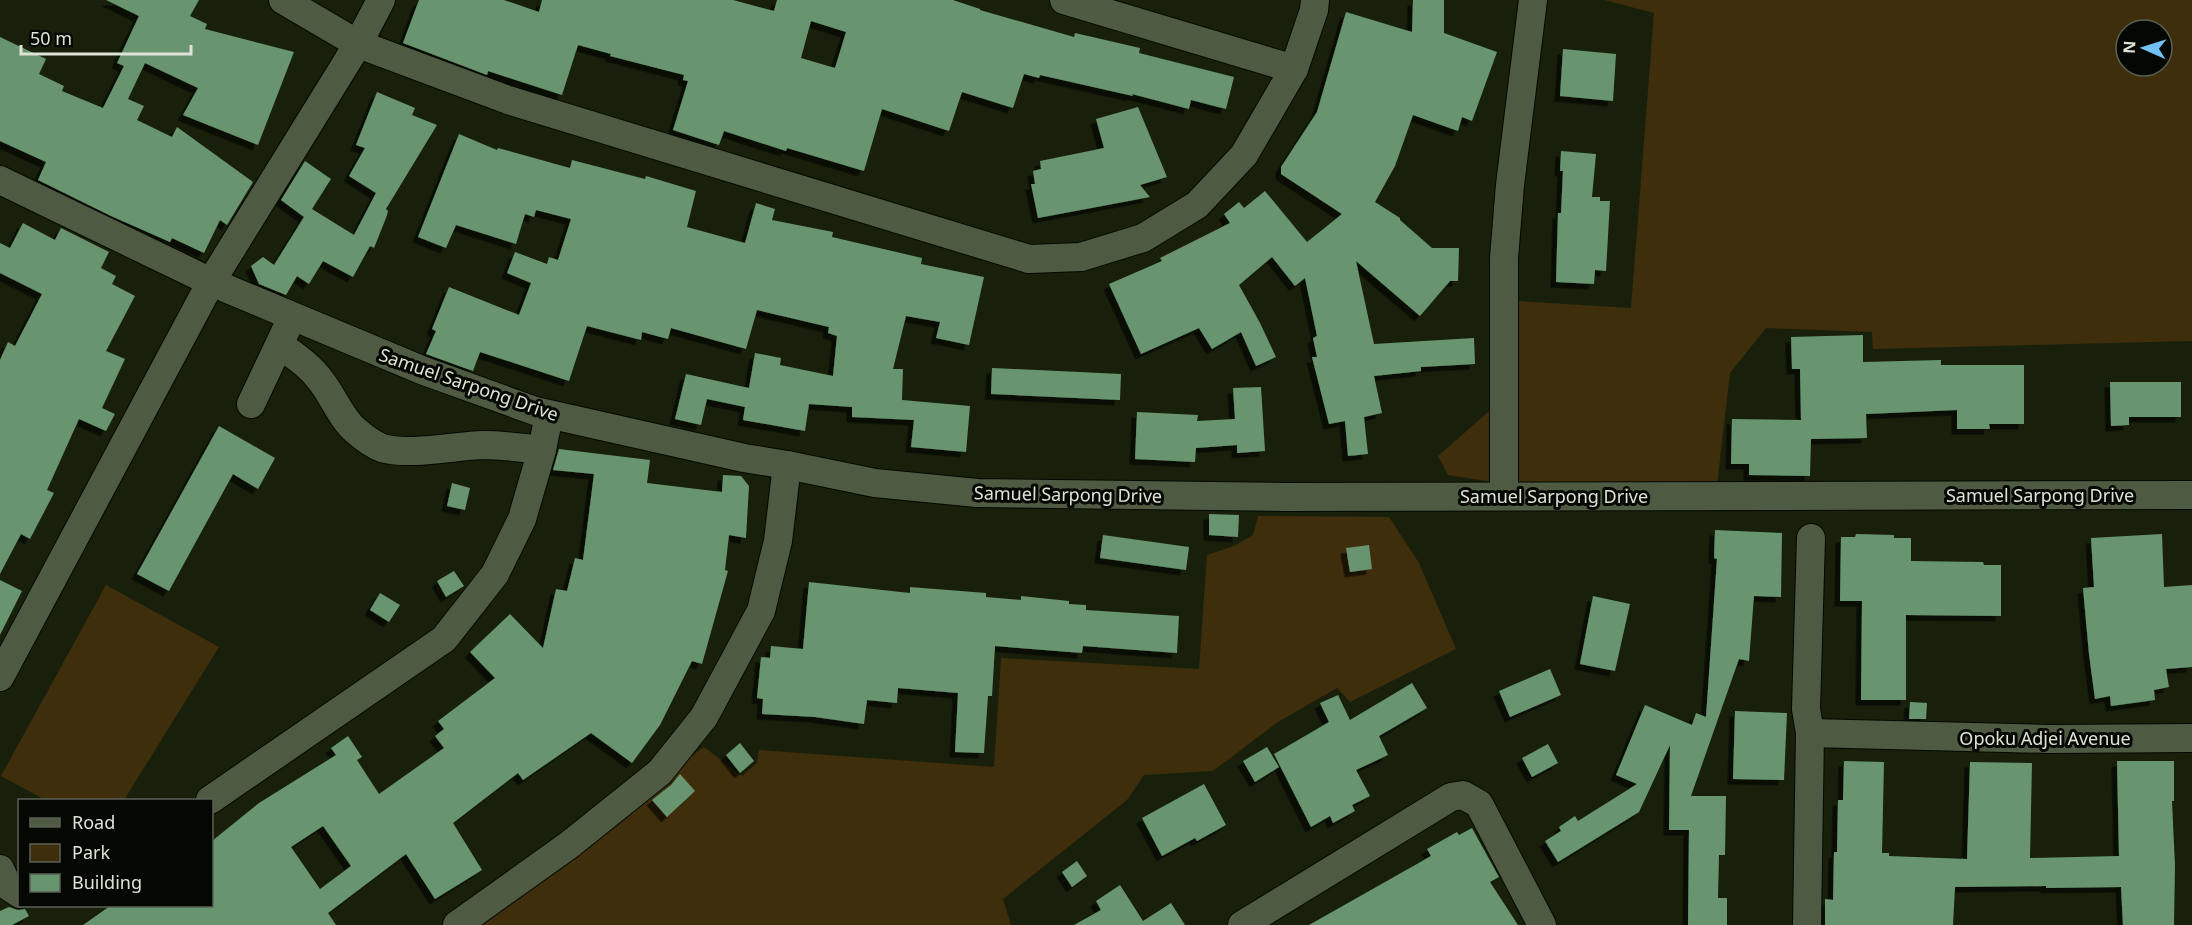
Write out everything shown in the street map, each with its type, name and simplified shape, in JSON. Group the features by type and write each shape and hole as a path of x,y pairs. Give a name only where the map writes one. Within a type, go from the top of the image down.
{"street":[{"path":"283,0 358,44 508,100 1029,259 1081,257 1143,238 1197,205 1244,155 1294,69 1314,10 1315,0"},
{"path":"0,677 211,282 358,44 381,0"},
{"path":"1064,0 1294,69"},
{"path":"1503,496 1504,258 1510,185 1533,0"},
{"name":"Samuel Sarpong Drive","path":"0,180 211,282 291,317 424,371 535,411 744,458 875,483 977,493 1283,497 2192,495"},
{"path":"251,404 291,317"},
{"path":"280,345 307,366 321,381 352,428 377,446 396,450 505,446 542,450"},
{"path":"213,799 444,639 495,574 522,519 542,450 549,415"},
{"path":"458,925 569,845 660,772 704,717 760,611 778,541 787,465"},
{"path":"1807,925 1810,733 1806,709 1811,538"},
{"name":"Opoku Adjei Avenue","path":"1810,733 2049,739 2192,738"},
{"path":"1242,925 1451,797 1463,795 1479,804 1542,925"},
{"path":"0,869 8,886 18,893"}],"green space":[{"path":"1604,0 2192,0 2192,341 1873,349 1872,332 1766,328 1730,373 1717,485 1499,483 1448,475 1438,456 1495,406 1501,300 1631,308 1654,13"},
{"path":"1258,516 1389,517 1419,563 1456,649 1350,702 1337,688 1278,722 1213,771 1144,775 1127,800 1003,899 1011,925 465,925 704,747 742,776 757,763 759,750 994,767 1001,658 1199,669 1207,555 1234,546 1253,535"},
{"path":"106,585 219,647 125,799 43,799 1,776"}],"building":[{"path":"106,0 199,0 190,16 207,24 205,29 294,52 258,145 183,115 198,88 145,63 128,99 144,106 137,120 172,137 177,127 253,182 227,225 220,220 204,253 172,238 170,242 38,180 46,162 0,141 0,37 46,59 39,74 64,86 62,91 103,108 124,66 117,63 139,16"},
{"path":"419,0 504,0 539,12 542,0 733,0 774,11 777,0 953,0 1074,37 1075,33 1140,48 1139,53 1234,77 1226,109 1191,100 1189,109 1132,94 1133,96 1040,75 1039,78 1024,74 1013,108 962,92 949,131 882,109 864,171 787,148 786,151 724,131 719,145 673,130 688,81 683,80 684,75 610,56 611,54 578,45 562,95 488,71 487,75 403,43","holes":["811,21 846,32 835,68 801,58"]},
{"path":"1413,0 1444,0 1444,33 1497,52 1472,121 1462,117 1458,131 1413,115 1395,166 1375,202 1400,218 1432,248 1459,248 1458,281 1450,281 1420,316 1356,261 1374,344 1474,338 1475,364 1421,367 1421,371 1374,376 1382,413 1364,417 1368,454 1348,456 1345,421 1329,424 1312,357 1317,357 1313,338 1317,336 1305,278 1295,286 1272,257 1239,285 1276,357 1256,366 1241,332 1212,349 1199,328 1141,354 1109,284 1162,261 1160,258 1230,223 1224,214 1239,202 1244,208 1265,191 1307,242 1342,214 1281,174 1281,167 1317,112 1346,12 1412,32"},
{"path":"1563,49 1616,54 1613,101 1560,96"},
{"path":"377,92 415,108 412,115 437,125 386,209 388,211 386,218 374,248 370,246 353,277 323,261 309,284 297,276 286,295 259,284 251,266 263,257 274,265 304,217 281,200 305,161 331,179 312,209 354,235 376,193 349,176 365,148 356,145"},
{"path":"1138,107 1167,177 1140,185 1150,197 1038,218 1031,184 1035,184 1033,171 1041,169 1040,161 1104,148 1096,119"},
{"path":"459,134 497,150 498,148 570,168 572,160 645,179 646,176 696,191 687,227 745,243 756,203 775,209 772,220 833,232 832,237 922,258 921,264 984,277 969,345 936,338 940,322 906,316 893,369 903,369 902,400 970,406 966,452 911,447 914,420 852,417 852,407 809,404 805,431 743,420 745,407 707,399 701,425 675,419 686,374 749,388 755,353 781,358 780,365 833,376 837,336 828,333 829,327 757,310 746,349 671,328 668,339 642,332 641,340 587,326 569,381 480,352 473,371 426,354 436,331 432,329 449,287 519,315 531,283 507,273 515,252 547,264 549,257 558,260 571,219 536,210 534,217 525,214 516,244 456,225 446,248 418,237"},
{"path":"1561,151 1596,154 1592,197 1600,197 1600,201 1610,201 1606,271 1595,270 1594,284 1556,282 1558,213 1561,213 1563,171 1560,171"},
{"path":"23,223 55,240 61,228 109,252 101,268 116,276 112,284 135,296 106,351 125,359 102,408 115,414 106,431 79,419 47,490 54,493 30,539 21,534 0,574 0,360 8,342 15,346 42,294 0,273 0,243 10,248"},
{"path":"1863,335 1863,362 1941,360 1941,365 2024,365 2024,424 1989,424 1990,429 1957,429 1957,410 1866,414 1867,438 1811,439 1810,476 1749,475 1749,464 1731,464 1732,419 1801,420 1800,369 1792,369 1791,337"},
{"path":"992,368 1121,374 1120,400 991,394"},
{"path":"2110,382 2181,382 2181,417 2129,417 2129,425 2111,426"},
{"path":"1261,387 1265,451 1237,453 1237,445 1196,448 1195,462 1135,459 1137,412 1198,415 1197,421 1235,419 1233,388"},
{"path":"219,426 275,458 258,489 233,474 169,591 137,574"},
{"path":"559,449 650,460 647,483 722,492 723,475 741,476 749,486 746,538 729,535 725,570 728,571 702,664 692,661 660,725 632,763 591,733 523,780 518,773 453,823 482,870 435,899 406,854 328,913 336,925 83,925 109,907 213,907 213,840 259,803 336,755 331,748 348,736 362,757 357,760 379,794 444,748 435,736 444,729 438,721 495,678 470,652 510,614 543,648 556,589 567,591 575,558 583,560 594,474 553,470","holes":["323,826 351,866 320,889 291,847"]},
{"path":"452,483 470,488 465,510 447,506"},
{"path":"1209,514 1239,515 1238,537 1209,535"},
{"path":"1715,530 1782,533 1781,597 1754,596 1749,661 1739,659 1691,796 1726,796 1725,855 1719,855 1718,898 1727,898 1727,925 1688,925 1689,830 1669,830 1670,745 1639,812 1558,862 1545,841 1561,831 1559,827 1575,816 1578,821 1637,784 1616,775 1645,705 1692,725 1696,713 1706,717 1717,559 1714,558"},
{"path":"1856,534 1911,538 1911,561 1983,562 1984,565 2001,565 2001,616 1906,615 1906,700 1861,700 1862,601 1840,601 1841,537 1855,537"},
{"path":"2162,534 2164,587 2192,585 2192,667 2166,669 2169,687 2154,690 2155,700 2111,706 2110,696 2095,699 2089,654 2083,588 2094,587 2091,538"},
{"path":"1103,535 1189,547 1186,570 1100,558"},
{"path":"1369,545 1372,569 1350,572 1346,548"},
{"path":"454,571 464,586 446,597 437,581"},
{"path":"0,580 22,591 0,635"},
{"path":"809,582 910,593 910,587 986,593 986,597 1021,600 1021,596 1069,601 1069,604 1086,605 1086,610 1179,616 1177,653 1083,646 1082,653 995,646 992,696 988,696 984,753 955,752 958,693 898,688 897,703 867,700 864,724 815,717 762,714 763,699 757,698 761,657 770,658 771,646 803,649"},
{"path":"380,593 400,605 389,622 370,610"},
{"path":"1593,596 1630,604 1615,671 1580,664"},
{"path":"1550,669 1561,695 1510,717 1499,691"},
{"path":"1412,683 1427,708 1379,736 1388,755 1356,770 1370,796 1352,805 1355,811 1333,823 1330,816 1311,827 1274,754 1329,722 1320,703 1338,695 1350,720"},
{"path":"1910,702 1927,703 1926,719 1909,719"},
{"path":"1735,711 1787,713 1784,780 1733,779"},
{"path":"740,743 754,761 740,773 726,755"},
{"path":"1548,744 1558,763 1532,777 1522,758"},
{"path":"1267,747 1279,767 1255,782 1243,761"},
{"path":"1844,761 1884,762 1882,853 1889,853 1889,856 1967,859 1970,762 2032,763 2030,858 2119,856 2117,761 2174,761 2174,801 2172,801 2175,866 2174,925 2123,925 2121,887 2046,888 2046,886 1955,887 1953,925 1825,925 1825,899 1833,900 1838,800 1843,800"},
{"path":"680,774 695,791 667,817 652,800 671,785"},
{"path":"1204,784 1226,825 1197,841 1195,838 1162,856 1142,818"},
{"path":"1472,828 1499,877 1490,882 1518,925 1309,925 1431,856 1427,849 1457,832 1459,835"},
{"path":"1077,861 1087,876 1072,887 1062,872"},
{"path":"1120,885 1143,921 1171,903 1185,925 1074,925 1101,910 1096,901"},
{"path":"9,907 18,910 25,909 29,916 12,925 0,925 0,911"}]}
